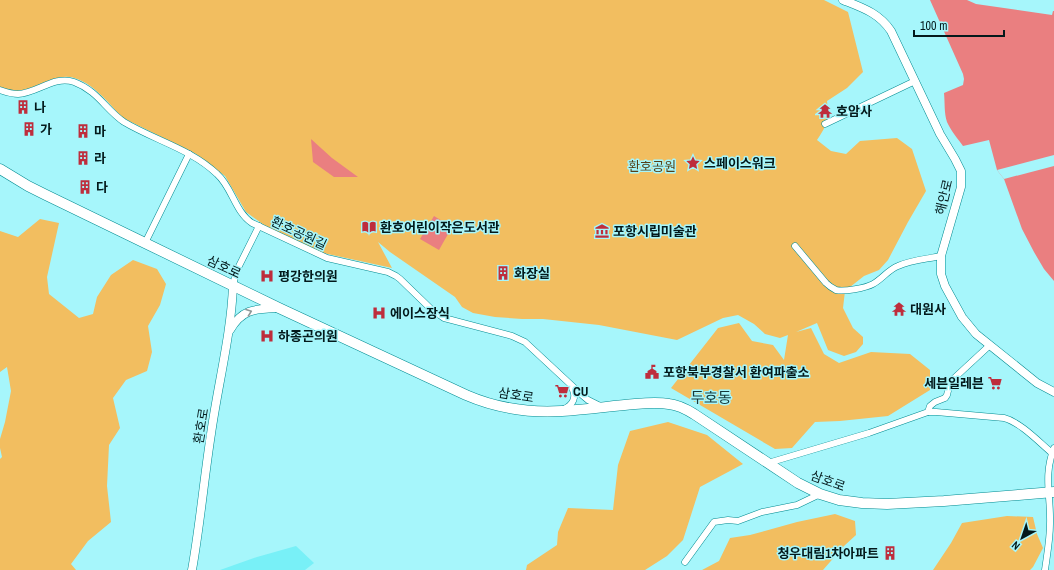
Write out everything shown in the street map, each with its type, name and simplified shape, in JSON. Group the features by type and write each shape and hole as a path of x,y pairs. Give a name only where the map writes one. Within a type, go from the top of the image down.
{"main road":[{"name":"삼호로","path":"0,169 28,186 233,286 474,398 509,408 535,411 560,411 650,403 678,406 694,414 798,483 820,494 847,501 887,504 1051,492"}],"street":[{"name":"해안로","path":"843,0 875,14 884,22 894,37 940,134 956,159 961,170 959,193 941,256 940,268 943,280 955,307 976,334 1037,383 1054,392"},
{"name":"환호공원길","path":"0,90 12,94 22,94 34,91 60,80 68,80 93,92 114,114 124,122 201,161 218,174 245,218 327,258 388,272 396,276 431,309 444,318 512,336 525,342 588,400 602,407"},
{"path":"825,124 915,81"},
{"path":"144,243 188,154"},
{"path":"233,286 236,272 259,226"},
{"path":"795,246 826,283 830,287 838,290 868,286 896,267 941,256"},
{"name":"환호로","path":"192,570 200,524 211,434 228,332 233,286"},
{"path":"228,332 237,319 248,312 265,308 279,308"},
{"path":"928,412 930,406 945,398 950,382 990,346"},
{"path":"560,411 568,407 574,400 575,392 572,386"},
{"path":"768,463 868,433 928,412 1009,419 1053,450 1048,469 1051,492 1050,525 1045,570"},
{"path":"685,562 714,522 728,520 738,521 762,512 797,505 820,494"}],"shaded area":[{"path":"930,0 1054,0 1054,281 1044,269 1022,229 1004,179 997,170 989,140 963,146 947,122 944,93 963,85 964,79"},
{"path":"311,139 332,158 358,177 334,177 313,162"},
{"path":"434,216 452,227 439,250 420,239"},
{"path":"296,546 314,563 305,570 220,570 257,557"}],"green space":[{"name":"환호공원","path":"0,0 824,0 848,12 863,72 847,88 827,101 828,113 826,122 817,140 831,151 846,154 860,141 897,138 912,149 926,191 888,260 879,270 864,276 845,291 843,308 853,328 863,337 863,344 856,352 844,356 828,350 817,323 796,332 811,328 824,354 839,363 871,352 910,354 930,370 930,390 888,416 815,422 792,448 775,449 671,388 718,328 739,323 752,341 773,345 784,360 788,335 780,338 765,334 754,324 738,315 723,318 677,340 599,325 543,319 495,317 473,313 462,307 455,297 378,242 392,268 323,253 268,228 246,212 225,176 196,154 123,118 108,101 84,82 69,77 62,77 23,90 13,91 0,88"},
{"path":"40,219 59,223 47,277 49,294 79,318 93,314 97,297 111,275 133,260 157,269 166,284 160,305 148,326 152,352 147,371 126,380 113,398 120,428 109,445 107,486 111,522 88,541 71,564 76,570 0,570 0,459 2,457 0,439 11,391 7,367 0,372 0,231 18,237"},
{"path":"668,422 707,435 743,464 700,487 683,540 667,556 645,570 526,570 527,565 557,545 558,532 568,508 613,510 618,465 630,431"},
{"path":"835,514 855,521 856,535 823,570 702,570 719,561 730,538 750,535 797,522"},
{"path":"1007,516 1033,517 1037,534 1043,548 1030,570 933,570 962,523"}],"pier":[{"path":"967,0 1054,0 1054,11 1052,15 976,4"},
{"path":"1054,155 1054,166 1004,179 997,170"}],"place":[{"name":"나","path":"23,107"},
{"name":"호암사","path":"825,111"},
{"name":"가","path":"29,129"},
{"name":"마","path":"83,131"},
{"name":"라","path":"83,158"},
{"name":"스페이스워크","path":"693,163"},
{"name":"다","path":"85,187"},
{"name":"환호어린이작은도서관","path":"369,227"},
{"name":"포항시립미술관","path":"602,231"},
{"name":"화장실","path":"503,273"},
{"name":"평강한의원","path":"267,276"},
{"name":"대원사","path":"899,309"},
{"name":"에이스장식","path":"379,313"},
{"name":"하종곤의원","path":"267,336"},
{"name":"포항북부경찰서 환여파출소","path":"652,372"},
{"name":"세븐일레븐","path":"995,383"},
{"name":"CU","path":"562,391"},
{"name":"청우대림1차아파트","path":"890,553"}],"district":[{"name":"두호동","path":"711,397"}]}
